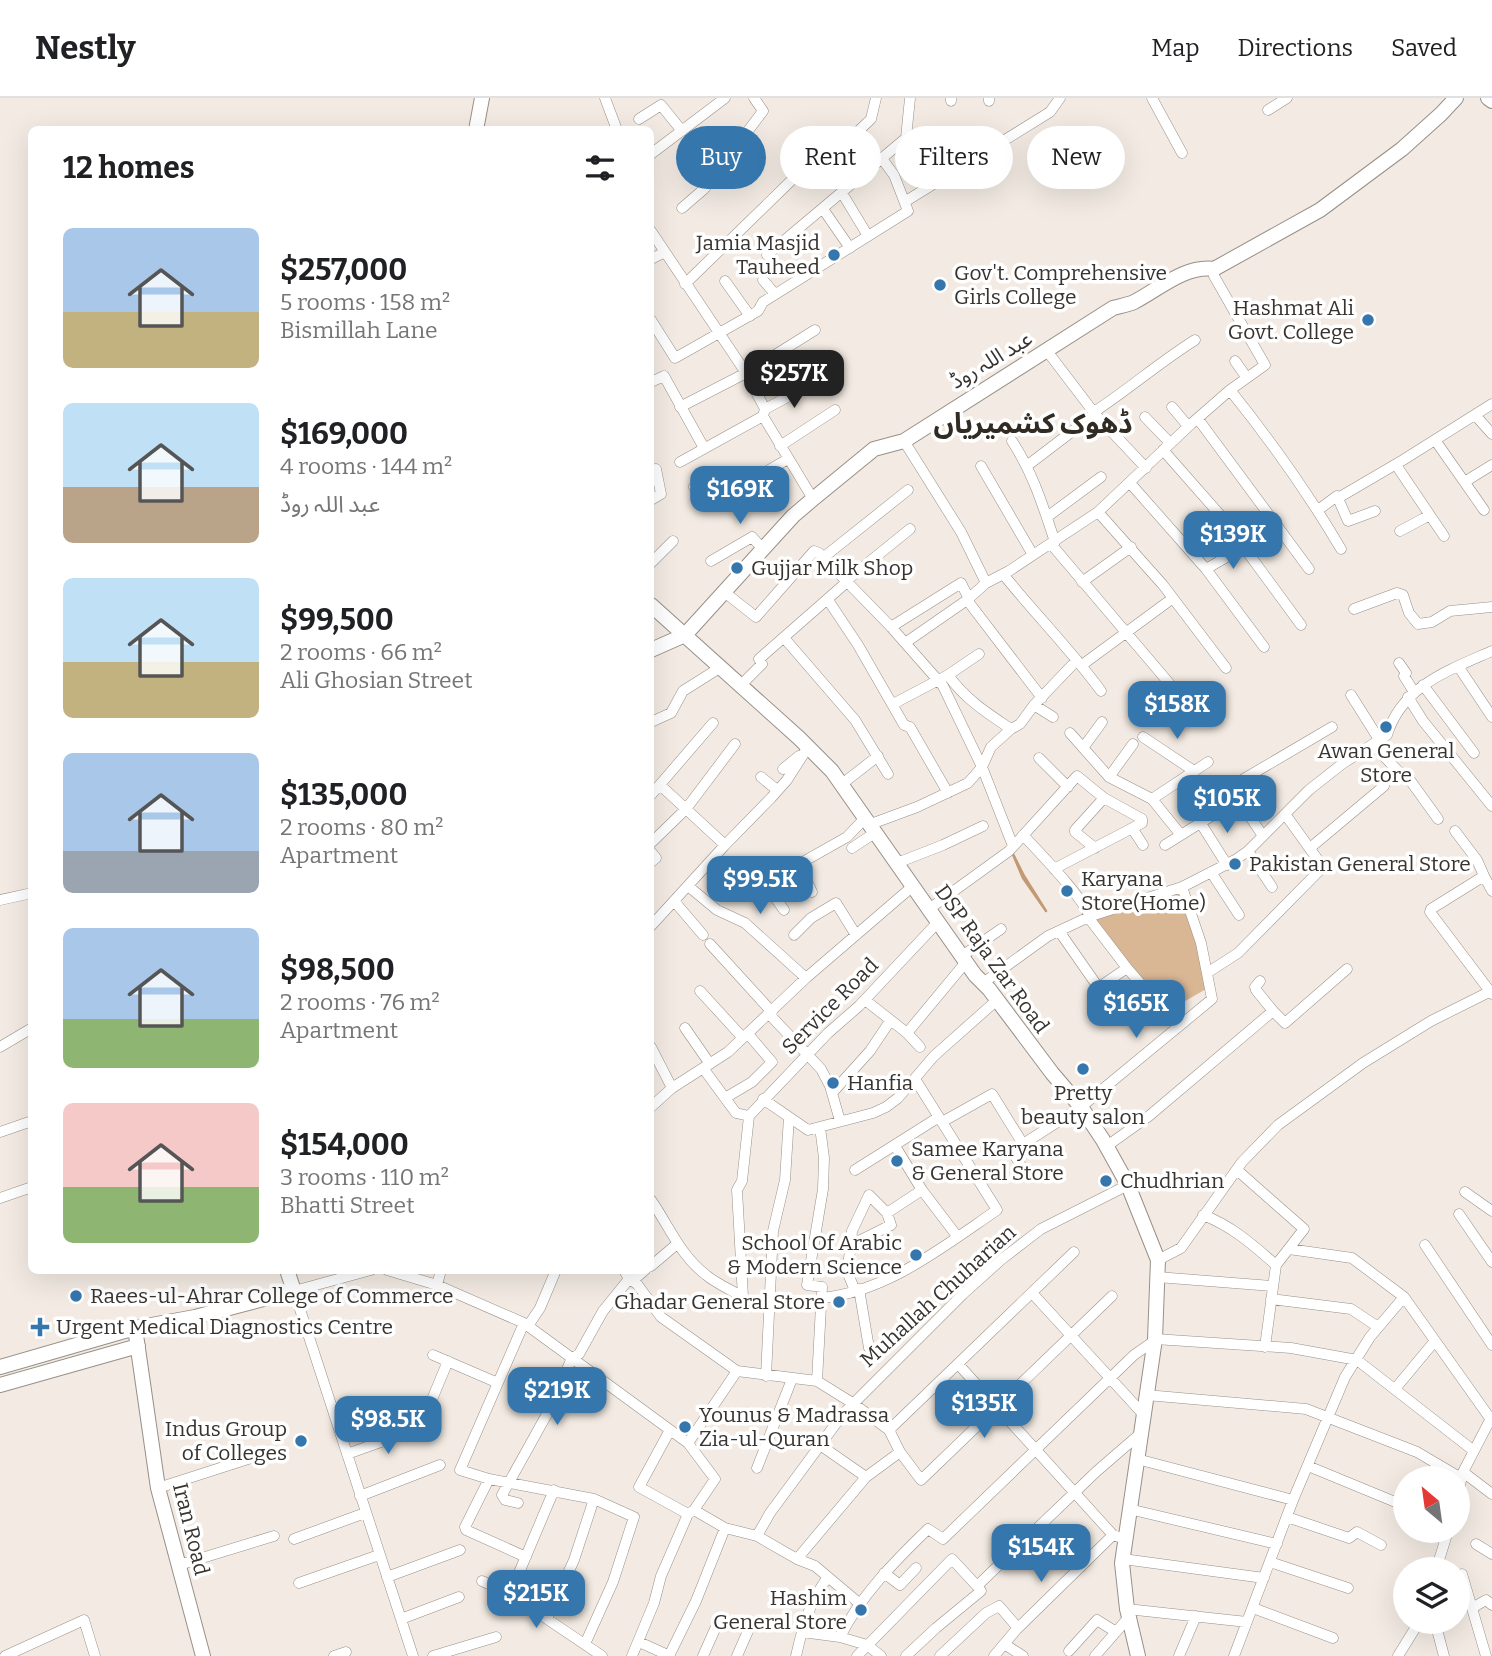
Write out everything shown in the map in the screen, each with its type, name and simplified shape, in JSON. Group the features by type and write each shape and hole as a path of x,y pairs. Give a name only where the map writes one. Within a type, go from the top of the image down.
{"street":[{"path":"477,126 482,98"},
{"path":"605,98 616,126"},
{"path":"688,126 725,98"},
{"path":"751,126 763,111 754,98"},
{"path":"685,284 797,175 807,174 871,119 876,98"},
{"path":"767,256 906,138 910,98"},
{"path":"906,201 1050,112 1060,98"},
{"path":"1152,98 1182,153"},
{"path":"1268,110 1287,98"},
{"name":"عبد اللہ روڈ","path":"685,635 793,516 874,449 904,441 1113,308 1132,302 1202,267 1214,269 1320,210 1402,149 1456,98"},
{"path":"639,119 661,105 677,126"},
{"path":"654,153 676,135"},
{"path":"654,326 675,358 758,311 763,302 908,211 894,175 883,160"},
{"path":"682,208 704,189"},
{"path":"842,193 869,236"},
{"path":"823,209 850,248"},
{"path":"654,235 746,373 780,446 813,499"},
{"path":"654,258 665,252"},
{"path":"905,643 986,583 1098,512 1188,426 1230,390 1265,365 1214,276 1214,269"},
{"path":"763,280 775,295"},
{"path":"725,281 750,316"},
{"path":"680,407 746,373 815,330"},
{"path":"1028,465 1166,358 1195,340"},
{"path":"1047,351 1095,413 1146,468"},
{"path":"1235,361 1247,377"},
{"path":"654,381 664,376 704,448"},
{"path":"680,462 810,385"},
{"path":"1230,390 1282,458 1318,510 1341,550"},
{"path":"1318,510 1337,496 1338,498 1396,465 1492,404"},
{"path":"1172,407 1188,426"},
{"path":"780,446 835,410"},
{"path":"1475,415 1492,434"},
{"path":"1145,417 1222,516 1301,625"},
{"path":"1198,418 1309,569"},
{"path":"1435,440 1484,510"},
{"path":"904,441 961,532 986,583"},
{"path":"1012,441 1028,465 1047,517 1053,543 1082,582 1180,696"},
{"path":"694,487 704,504 709,505 788,459"},
{"path":"1396,465 1444,536"},
{"path":"1465,481 1492,465"},
{"path":"981,466 1033,555"},
{"path":"654,498 661,494 656,469"},
{"path":"1047,517 1101,477"},
{"path":"1130,483 1206,569 1264,647"},
{"path":"824,557 908,490"},
{"path":"1338,498 1348,521 1375,511"},
{"path":"1098,512 1173,598 1226,668"},
{"path":"1400,531 1430,515"},
{"path":"741,685 762,664 760,659 910,529"},
{"path":"711,561 752,537 764,549"},
{"path":"654,560 673,541"},
{"path":"1082,582 1131,547"},
{"path":"1206,569 1244,547"},
{"path":"723,591 756,617 814,551 824,557 943,686 982,767 1013,846"},
{"path":"1003,574 1101,691"},
{"path":"891,627 961,583 967,598 1038,701 1053,717"},
{"path":"1354,609 1397,593 1403,596 1409,613 1418,624 1432,622 1450,611 1492,607"},
{"path":"746,894 871,824 968,783 982,767 991,747 1020,724 1038,701 1079,663 1126,634 1173,598"},
{"path":"828,600 905,727 910,727 948,793"},
{"name":"DSP Raja Zar Road","path":"654,608 741,685 842,783 964,959 1081,1107 1107,1146 1128,1185 1158,1260 1154,1340 1144,1415 1129,1509 1119,1537 1128,1613 1138,1656"},
{"path":"654,649 685,635"},
{"path":"785,639 855,720 888,774"},
{"path":"983,983 1059,931 1091,916 1181,887 1248,851 1295,802 1342,764 1387,735 1391,721 1415,691 1435,677 1492,652"},
{"path":"893,704 948,675 979,654"},
{"path":"1399,663 1406,673 1404,676 1415,691 1474,753"},
{"path":"1458,666 1492,717"},
{"path":"654,721 671,713 683,691 721,667"},
{"path":"948,675 960,692 1011,729"},
{"path":"1415,691 1440,742 1492,806"},
{"path":"1351,695 1377,743 1402,775 1407,776 1438,819"},
{"path":"1083,748 1102,722"},
{"path":"654,792 713,723"},
{"path":"1263,836 1230,787 1332,727"},
{"path":"1070,733 1108,776 1152,799 1181,835"},
{"path":"1143,737 1194,771"},
{"path":"654,840 686,809 735,744"},
{"path":"1108,776 1133,744"},
{"path":"783,769 807,749"},
{"path":"654,923 777,790 807,749"},
{"path":"842,783 877,756"},
{"path":"1040,758 1068,787"},
{"path":"1152,799 1208,762"},
{"path":"929,909 1013,846 1077,776 1104,798 1142,819 1142,823 1054,869"},
{"path":"761,777 777,790"},
{"path":"660,785 725,845"},
{"path":"1310,848 1327,831 1384,786"},
{"path":"1095,848 1074,832 1104,798"},
{"path":"1207,973 1238,953 1324,867 1285,814"},
{"path":"1165,845 1213,815"},
{"path":"1200,822 1227,864"},
{"path":"852,848 871,824"},
{"path":"897,863 983,826"},
{"path":"1132,828 1143,845"},
{"path":"1455,831 1477,860 1492,891"},
{"path":"1023,835 1054,869 1127,968 1177,1026"},
{"path":"1248,851 1272,887"},
{"path":"799,864 812,892"},
{"path":"1211,872 1239,915"},
{"path":"1158,1260 1181,1248 1237,1170 1279,1125 1343,1076 1420,1028 1490,993 1430,912 1484,876"},
{"path":"765,883 785,910"},
{"path":"688,886 717,910 745,923 806,978"},
{"path":"654,1104 671,1088 707,1066 746,1036 806,978 913,886"},
{"path":"1023,1168 1012,1151 1081,1107 1212,999 1201,943 1181,887"},
{"path":"0,900 28,894"},
{"path":"674,901 703,935"},
{"path":"794,935 811,918 836,904 856,935"},
{"name":"Service Road","path":"749,1116 763,1099 865,1000 938,922"},
{"path":"907,1033 964,959 1000,929"},
{"path":"1059,931 1112,1007"},
{"path":"710,944 821,1069 840,1121"},
{"path":"1098,988 1127,968"},
{"path":"1260,981 1255,987 1256,990 1285,1023 1347,969"},
{"path":"700,991 772,1062 752,1082 726,1098"},
{"path":"865,1000 907,1033 920,1047"},
{"path":"763,1099 808,1130 873,1113 898,1098 934,1056 997,1000"},
{"path":"1107,1146 1149,1116 1273,1011"},
{"path":"832,1093 870,1051 890,1021"},
{"path":"654,1205 677,1244 706,1275 743,1297 737,1190 742,1181 749,1116 736,1113 685,1028"},
{"path":"0,1047 28,1030"},
{"path":"654,1052 671,1088"},
{"path":"821,1298 841,1296 922,1261 997,1210 915,1079"},
{"path":"855,1170 941,1119 992,1094 1023,1144"},
{"path":"766,1376 774,1230 785,1180 789,1117"},
{"path":"0,1132 28,1122"},
{"path":"817,1381 822,1287 807,1285 823,1189 824,1158 820,1127"},
{"path":"895,1146 922,1190 957,1236"},
{"path":"1237,1170 1304,1229 1276,1265 1265,1347"},
{"name":"Muhallah Chuharian","path":"757,1536 770,1513 843,1414 962,1294 1041,1229 1128,1185"},
{"path":"0,1198 28,1188"},
{"path":"887,1213 922,1190"},
{"path":"1465,1192 1492,1211"},
{"path":"851,1245 891,1225 887,1213 869,1195 852,1231 848,1271 857,1290 869,1348"},
{"path":"1459,1214 1492,1262"},
{"path":"1203,1215 1222,1222 1242,1235 1276,1265"},
{"path":"654,1263 677,1244"},
{"path":"1425,1245 1492,1345"},
{"path":"1289,1249 1352,1258 1404,1297 1491,1421 1466,1466"},
{"path":"889,1430 1074,1252"},
{"path":"288,1274 414,1656"},
{"path":"0,1367 135,1328 195,1317 355,1274"},
{"path":"400,1274 437,1285 526,1324 688,1443 715,1479 691,1512 661,1576 632,1656"},
{"path":"437,1285 439,1274"},
{"path":"554,1274 540,1308 526,1324 460,1470 489,1479 594,1499 634,1517 613,1582 585,1644"},
{"path":"518,1503 503,1498 547,1414 572,1358 579,1353 627,1275 637,1284 661,1317 737,1371 817,1381 854,1404 889,1430 900,1452 921,1480 1112,1296"},
{"path":"1157,1277 1273,1286"},
{"path":"1032,1293 1144,1415"},
{"path":"1234,1656 1293,1500 1345,1377 1378,1326 1404,1297"},
{"path":"1271,1299 1352,1310 1378,1326"},
{"name":"Iran Road","path":"135,1328 158,1488 203,1656"},
{"path":"840,1637 860,1604 884,1573 929,1528 943,1539 1133,1355 1154,1340 1291,1348 1357,1360 1474,1451"},
{"path":"1395,1389 1434,1342"},
{"path":"0,1385 138,1346"},
{"path":"433,1355 498,1383"},
{"path":"433,1397 448,1361"},
{"path":"958,1364 1074,1492 1119,1537 1018,1628 994,1656"},
{"path":"688,1443 737,1371"},
{"path":"757,1468 792,1379"},
{"path":"1146,1395 1306,1409 1417,1452 1444,1466"},
{"path":"346,1454 420,1428"},
{"path":"670,1430 639,1485 640,1489 725,1528 757,1536 815,1566 860,1604"},
{"path":"977,1586 1074,1492 1141,1433"},
{"path":"820,1445 866,1476"},
{"path":"797,1559 866,1476 900,1452"},
{"path":"1137,1458 1293,1500"},
{"path":"158,1488 248,1459"},
{"path":"360,1496 440,1465"},
{"path":"1308,1466 1393,1501"},
{"path":"489,1479 465,1527 466,1530 526,1557"},
{"path":"1470,1480 1492,1494"},
{"path":"510,1594 554,1490"},
{"path":"547,1619 574,1560 594,1499"},
{"path":"1129,1509 1277,1544"},
{"path":"294,1539 365,1513"},
{"path":"1287,1517 1349,1538 1357,1532 1381,1545"},
{"path":"639,1642 669,1656 696,1601 725,1528"},
{"path":"179,1566 274,1536"},
{"path":"1476,1545 1492,1554"},
{"path":"387,1577 460,1550"},
{"path":"299,1583 379,1555"},
{"path":"857,1656 954,1559 981,1591 906,1656"},
{"path":"1123,1559 1264,1578"},
{"path":"1270,1562 1348,1588"},
{"path":"884,1573 900,1585 916,1568"},
{"path":"796,1656 805,1616 828,1577"},
{"path":"482,1581 510,1594 602,1656"},
{"path":"401,1619 459,1597"},
{"path":"1472,1608 1486,1600 1492,1605"},
{"path":"1470,1601 1486,1656"},
{"path":"940,1656 986,1613 999,1606 1018,1628"},
{"path":"1253,1608 1333,1638"},
{"path":"1095,1656 1128,1613 1196,1616 1247,1622"},
{"path":"1179,1656 1196,1616"},
{"path":"5,1656 84,1620 95,1656"},
{"path":"1069,1651 1097,1620 1116,1632"},
{"path":"703,1656 715,1629"},
{"path":"737,1656 748,1630"},
{"path":"802,1632 840,1637 867,1645 881,1656"},
{"path":"1398,1656 1412,1634"},
{"path":"1438,1634 1444,1656"},
{"path":"433,1656 496,1637"},
{"path":"1004,1644 1023,1656"},
{"path":"334,1656 346,1653"}],"shaded area":[{"path":"1180,890 1203,959 1206,989 1168,1011 1093,918"}],"waterway":[{"path":"1012,852 1024,876 1046,911 1023,878 1012,852"}],"place":[{"name":"Jamia Masjid Tauheed","path":"834,255"},
{"name":"Gov't. Comprehensive Girls College","path":"940,285"},
{"name":"Hashmat Ali Govt. College","path":"1368,320"},
{"name":"Gujjar Milk Shop","path":"737,568"},
{"name":"Awan General Store","path":"1386,727"},
{"name":"Pakistan General Store","path":"1235,864"},
{"name":"Karyana Store(Home)","path":"1067,891"},
{"name":"Pretty beauty salon","path":"1083,1069"},
{"name":"Hanfia","path":"833,1083"},
{"name":"Samee Karyana & General Store","path":"897,1161"},
{"name":"Chudhrian","path":"1106,1181"},
{"name":"School Of Arabic & Modern Science","path":"916,1255"},
{"name":"Raees-ul-Ahrar College of Commerce","path":"76,1296"},
{"name":"Ghadar General Store","path":"839,1302"},
{"name":"Urgent Medical Diagnostics Centre","path":"40,1327"},
{"name":"Younus & Madrassa Zia-ul-Quran","path":"685,1427"},
{"name":"Indus Group of Colleges","path":"301,1441"},
{"name":"Hashim General Store","path":"861,1610"}],"district":[{"name":"ڈھوک کشمیریاں","path":"1033,423"}]}
